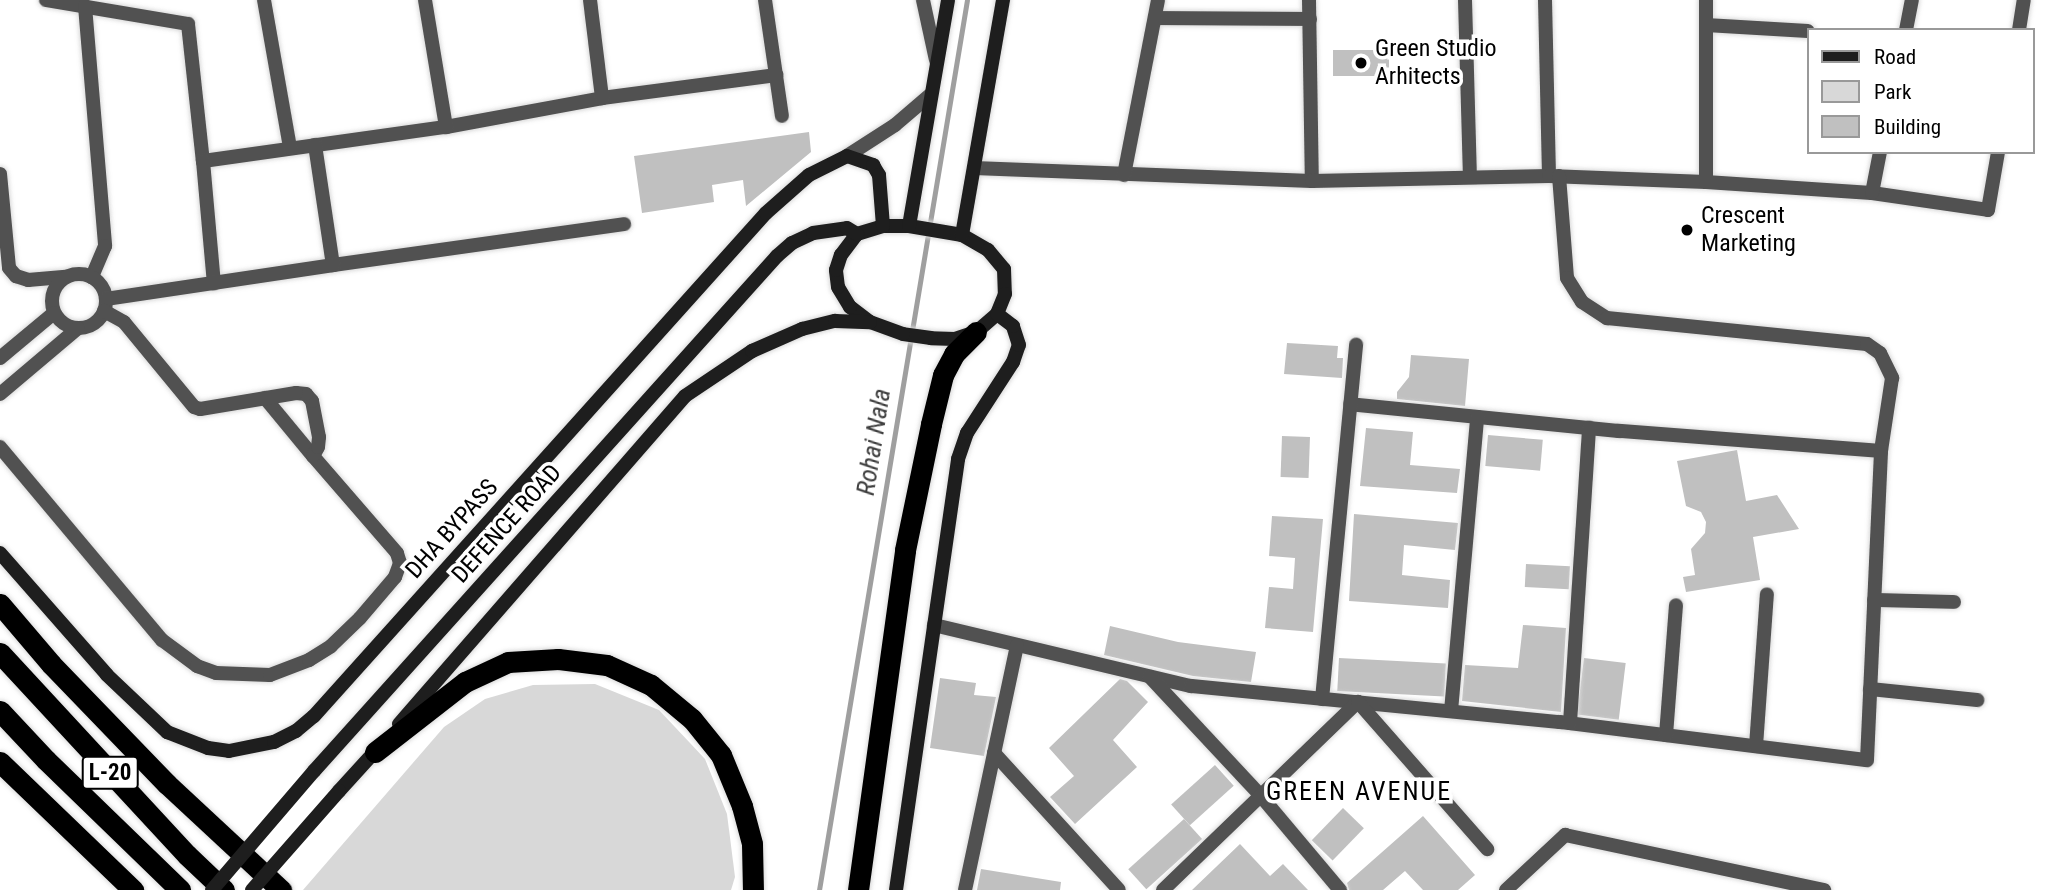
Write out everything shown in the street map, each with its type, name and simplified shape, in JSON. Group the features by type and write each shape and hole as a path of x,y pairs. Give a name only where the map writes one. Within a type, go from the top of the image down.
{"highway":[{"path":"858,890 905,550 931,424 943,375 954,354 976,332"},
{"path":"0,604 51,664 157,774 281,890"},
{"name":"L-20","path":"0,653 187,855 224,890"},
{"path":"375,752 465,682 508,663 558,659 607,665 651,685 692,719 721,755 742,806 752,844 753,890"},
{"name":"L-20","path":"0,710 46,760 180,890"},
{"path":"0,762 133,890"}],"main road":[{"path":"909,226 948,0"},
{"path":"962,235 1003,0"},
{"path":"847,156 873,165 879,174 883,226"},
{"name":"DHA BYPASS","path":"0,553 107,675 167,732 208,748 229,751 274,743 296,731 314,716 766,213 809,176 847,156"},
{"path":"883,226 909,226 962,235 988,250 1004,269 1005,294 997,314 976,332 955,339 932,338 903,334 870,321 850,307 838,287 836,270 841,255 857,234 883,226"},
{"name":"DEFENCE ROAD","path":"212,890 314,771 777,256 792,243 813,233 847,228 857,234"},
{"path":"896,890 958,459 967,433 1013,362 1019,345 1013,326 997,314"},
{"name":"DEFENCE ROAD","path":"252,890 685,396 752,351 802,329 835,321 870,321"}],"street":[{"path":"46,0 188,24 214,284"},
{"path":"264,0 290,148"},
{"path":"425,0 446,127"},
{"path":"590,0 602,98"},
{"path":"765,0 782,116"},
{"path":"923,0 936,60"},
{"path":"1124,175 1158,0"},
{"path":"1309,0 1312,181"},
{"path":"1465,0 1470,177"},
{"path":"934,625 1191,686 1570,723 1867,760 1881,451 1892,378 1880,353 1867,344 1607,318 1581,302 1567,278 1554,176 1545,0"},
{"path":"1706,0 1706,182"},
{"path":"1906,28 1912,0"},
{"path":"2019,28 2024,0"},
{"path":"85,6 105,246 92,277"},
{"path":"1156,18 1310,19"},
{"path":"1706,25 1806,31"},
{"path":"203,161 446,127 602,98 776,75"},
{"path":"847,156 895,125 930,95"},
{"path":"315,145 333,265"},
{"path":"1872,192 1880,154"},
{"path":"974,168 1312,181 1554,176 1706,182 1872,192 1988,210 1998,154"},
{"path":"0,174 9,268 16,276 28,280 84,274 92,277 102,286 105,305 124,322 194,407 200,409 296,393 306,394 312,401 319,437 313,456"},
{"path":"0,394 78,328 89,326 105,305 333,265 624,224"},
{"path":"66,277 56,286 51,300 54,313 60,321 78,328"},
{"path":"0,358 54,313"},
{"path":"1322,699 1356,345"},
{"path":"0,447 162,640 197,666 216,673 270,674 289,670 331,646 360,618 400,569 397,553 265,398"},
{"path":"1350,404 1589,428 1881,451"},
{"path":"1451,711 1477,417"},
{"path":"1570,723 1589,428"},
{"path":"1756,746 1767,594"},
{"path":"1874,600 1954,602"},
{"path":"1665,735 1676,605"},
{"path":"965,890 1017,645"},
{"path":"1149,676 1261,796 1340,890"},
{"path":"1870,689 1978,699"},
{"path":"1163,890 1358,702"},
{"path":"1358,702 1487,849"},
{"path":"994,753 1119,890"},
{"path":"1506,890 1565,835 1824,890"}],"green space":[{"path":"595,684 659,710 705,759 727,814 735,877 731,890 303,890 444,727 485,699 533,685"}],"building":[{"name":"Green Studio Arhitects","path":"1333,50 1389,50 1389,76 1333,76"},
{"path":"809,132 811,152 746,206 743,180 712,185 714,202 642,213 634,156"},
{"path":"1287,343 1338,346 1337,358 1343,358 1342,378 1284,374"},
{"path":"1411,355 1469,359 1465,406 1397,399 1397,392 1409,377"},
{"path":"1366,428 1413,432 1410,465 1460,469 1457,493 1360,486"},
{"path":"1488,435 1543,440 1540,471 1485,466"},
{"path":"1282,436 1310,437 1309,478 1281,477"},
{"path":"1737,450 1746,501 1777,495 1799,529 1753,537 1760,580 1686,592 1683,577 1695,575 1691,549 1705,533 1706,522 1701,512 1686,506 1677,461"},
{"path":"1354,514 1458,523 1455,550 1404,545 1402,575 1450,580 1448,608 1349,601"},
{"path":"1272,516 1323,519 1313,632 1265,628 1269,587 1293,589 1295,558 1269,556"},
{"path":"1526,564 1570,566 1569,589 1525,587"},
{"path":"1523,625 1566,628 1561,712 1462,701 1465,665 1518,668"},
{"path":"1110,626 1178,642 1256,652 1251,682 1193,676 1104,655"},
{"path":"1339,658 1446,664 1444,697 1337,691"},
{"path":"1584,658 1626,663 1619,720 1577,715"},
{"path":"940,678 976,683 974,695 996,697 984,756 930,748"},
{"path":"1120,679 1127,681 1148,702 1113,740 1137,767 1075,824 1050,797 1074,776 1049,748"},
{"path":"1215,765 1234,786 1190,825 1171,804"},
{"path":"1343,808 1364,828 1333,861 1312,840"},
{"path":"1423,816 1475,875 1458,890 1423,890 1405,871 1383,890 1349,890 1347,883"},
{"path":"1184,819 1202,839 1146,889 1128,869"},
{"path":"1240,844 1270,876 1283,864 1308,890 1192,890"},
{"path":"981,869 1061,882 1060,890 977,890"}],"waterway":[{"name":"Rohai Nala","path":"819,890 967,0"}],"place":[{"name":"Green Studio Arhitects","path":"1361,63"},
{"name":"Crescent Marketing","path":"1687,230"}],"district":[{"name":"GREEN AVENUE","path":"1359,792"}]}
